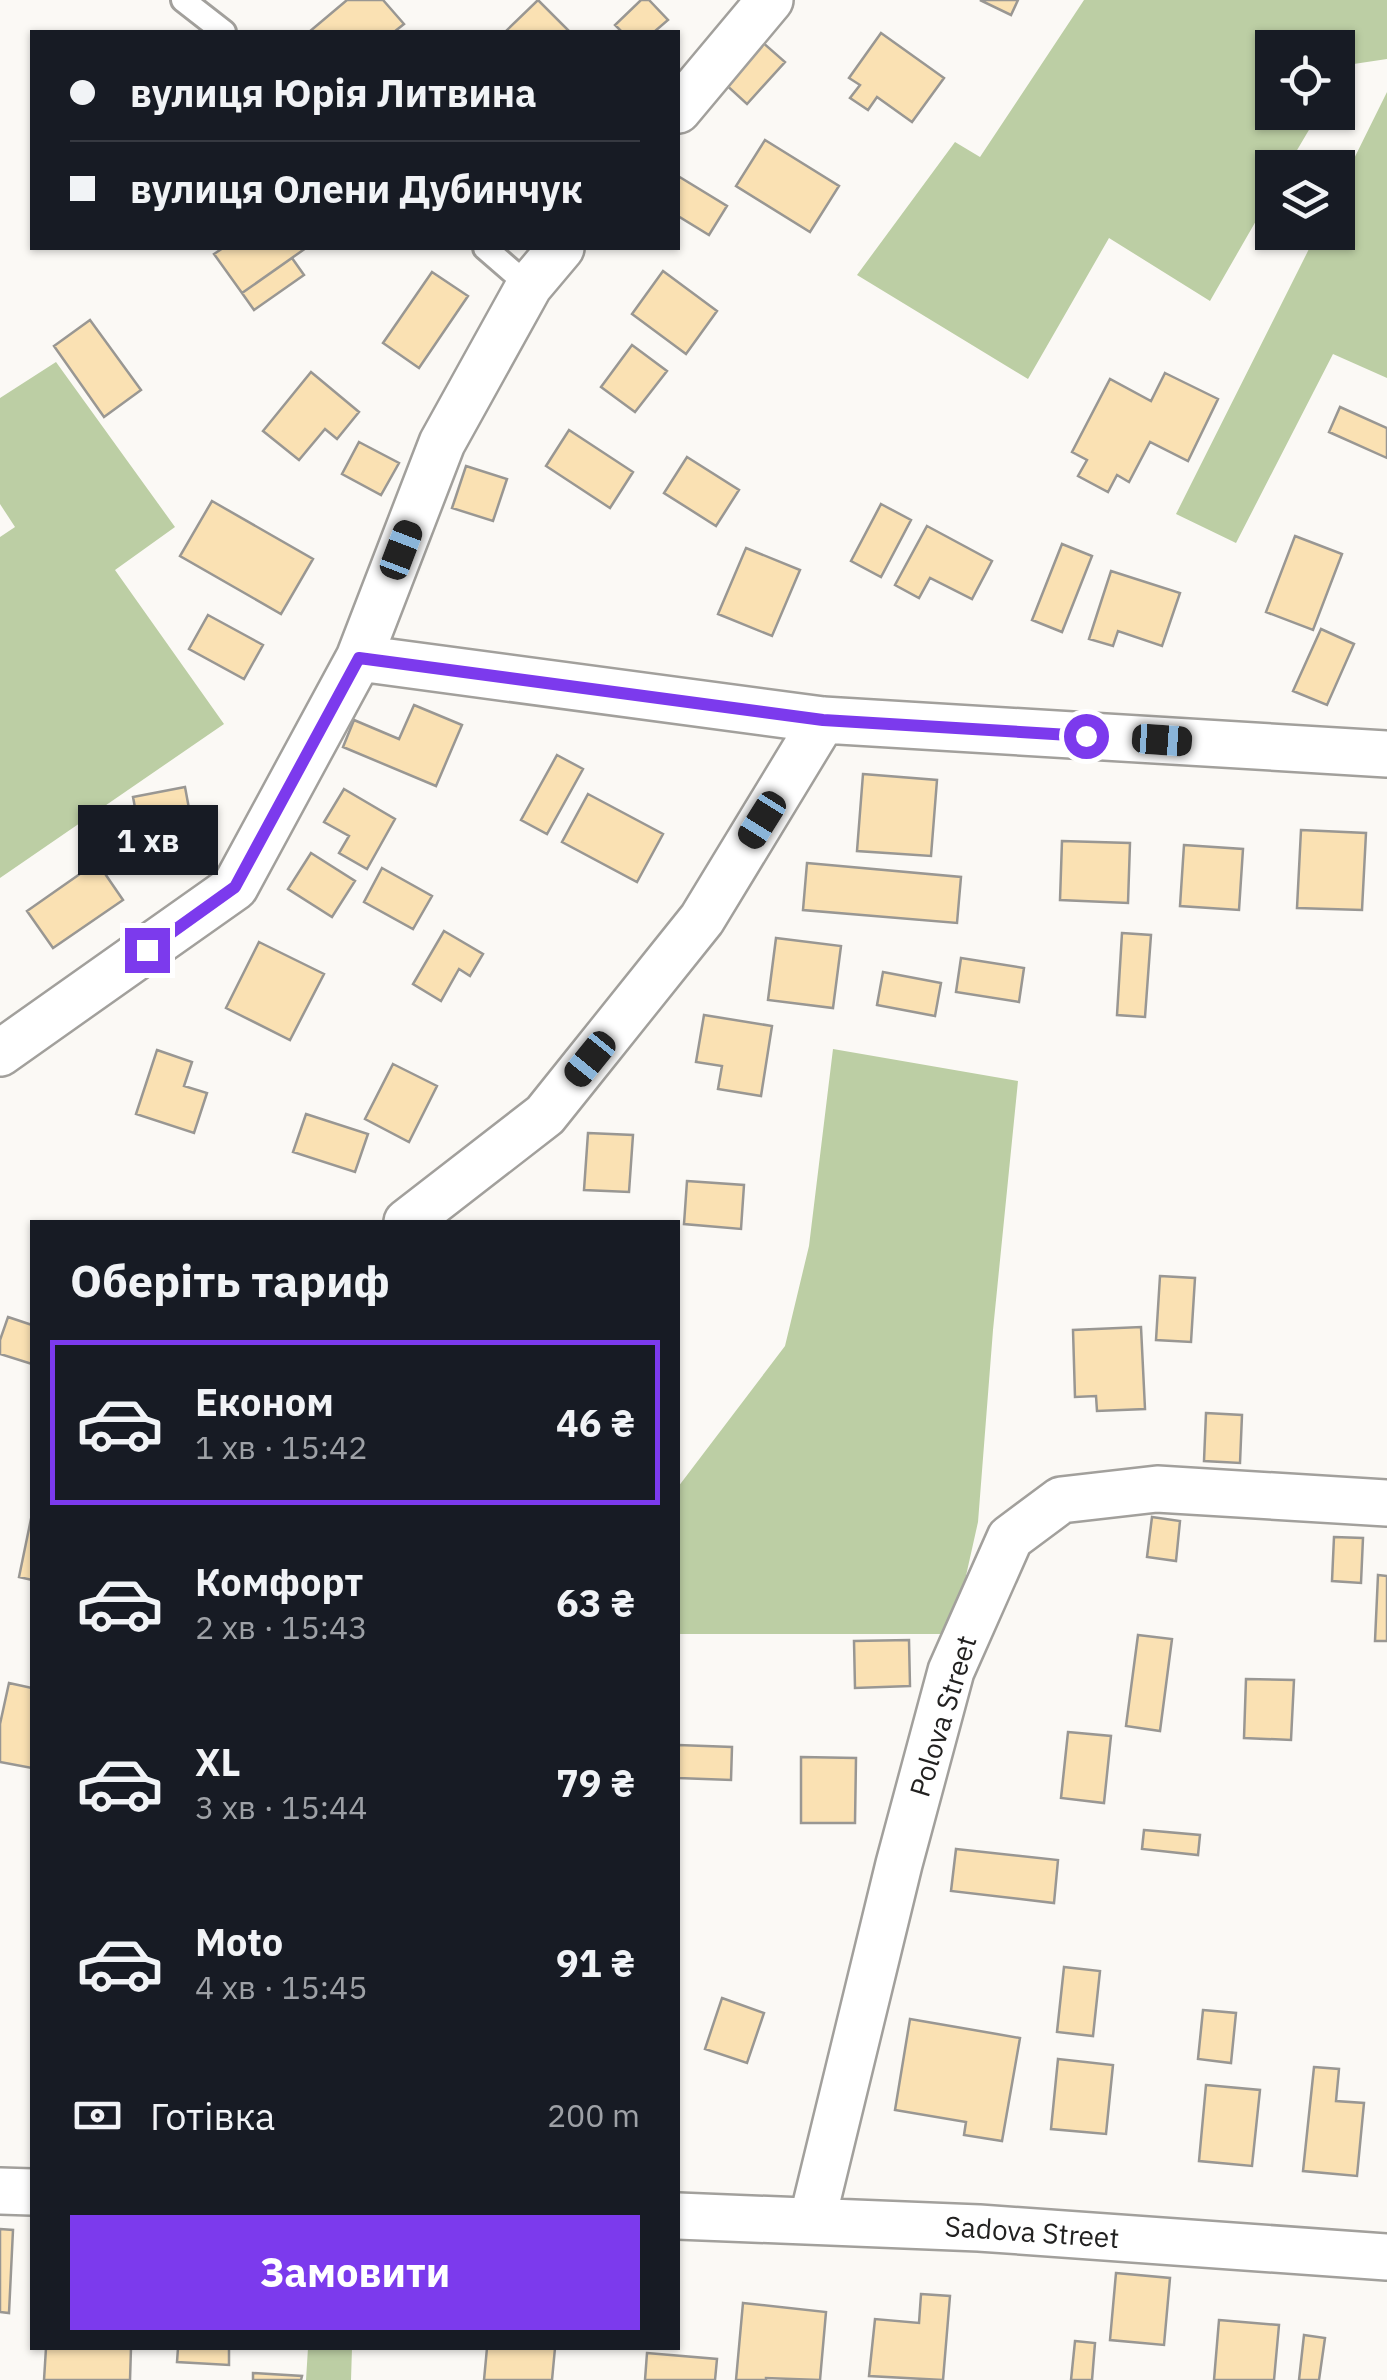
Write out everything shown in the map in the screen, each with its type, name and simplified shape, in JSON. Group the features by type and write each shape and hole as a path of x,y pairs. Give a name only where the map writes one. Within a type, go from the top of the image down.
{"street":[{"path":"680,108 770,0"},
{"path":"0,1054 235,887 359,658 442,443 529,286 560,250"},
{"path":"359,658 823,720 1387,754"},
{"path":"410,1220 544,1116 702,919 823,720"},
{"name":"Polova Street","path":"812,2221 899,1864 951,1672 1010,1538 1061,1500 1157,1489 1387,1503"},
{"path":"0,2191 30,2192"},
{"name":"Sadova Street","path":"680,2216 979,2228 1387,2257"}],"lane":[{"path":"183,0 221,30"},
{"path":"487,250 529,286"}],"green space":[{"path":"1084,0 1387,0 1387,59 1355,64 1355,30 1255,30 1255,130 1309,130 1297,150 1255,150 1255,223 1210,301 1109,238 1028,379 857,275 955,142 980,157"},
{"path":"1387,92 1387,378 1333,354 1236,543 1176,514 1308,250 1355,250 1355,157"},
{"path":"56,362 175,527 115,570 224,724 0,878 0,537 15,527 0,504 0,398"},
{"path":"833,1049 1018,1081 978,1522 953,1634 680,1634 680,1484 785,1346 809,1246"},
{"path":"308,2350 352,2350 351,2380 306,2380"}],"building":[{"path":"347,0 383,0 404,24 396,30 311,30"},
{"path":"538,0 568,30 507,30"},
{"path":"641,0 649,0 668,20 656,30 620,30 615,25"},
{"path":"980,0 1018,0 1011,15"},
{"path":"881,33 944,78 912,122 877,97 868,110 850,98 860,85 849,78"},
{"path":"761,41 785,62 747,104 724,83"},
{"path":"765,140 839,186 810,232 736,186"},
{"path":"680,177 727,206 709,235 680,217"},
{"path":"220,250 303,250 242,293 214,254"},
{"path":"292,258 304,275 254,310 242,293"},
{"path":"663,271 717,311 686,354 632,314"},
{"path":"432,272 468,296 419,368 383,343"},
{"path":"90,320 141,390 104,417 54,346"},
{"path":"632,345 667,371 635,412 601,387"},
{"path":"311,372 359,412 337,439 325,429 299,460 263,431"},
{"path":"1165,373 1218,399 1188,461 1150,442 1129,482 1117,475 1108,492 1078,476 1087,460 1072,452 1110,379 1151,401"},
{"path":"1340,407 1387,428 1387,458 1329,432"},
{"path":"569,430 633,472 610,508 546,466"},
{"path":"359,442 399,463 381,495 342,474"},
{"path":"687,457 739,490 716,526 664,493"},
{"path":"466,466 507,479 493,521 452,508"},
{"path":"212,501 313,559 281,614 180,556"},
{"path":"881,504 911,520 881,577 851,561"},
{"path":"927,526 992,561 972,599 930,578 919,598 895,585"},
{"path":"1295,536 1342,554 1313,630 1266,612"},
{"path":"1062,544 1092,556 1062,632 1032,620"},
{"path":"746,548 800,570 772,636 718,614"},
{"path":"1111,571 1180,593 1162,646 1118,631 1113,646 1089,639"},
{"path":"208,615 263,645 244,679 189,649"},
{"path":"1321,629 1354,644 1327,705 1293,691"},
{"path":"414,705 462,725 436,786 343,747 354,720 399,739"},
{"path":"557,755 583,769 547,834 521,820"},
{"path":"863,774 937,780 931,856 857,851"},
{"path":"185,787 193,830 178,833 184,864 147,871 133,797"},
{"path":"344,789 395,819 367,869 339,853 349,836 324,822"},
{"path":"588,794 663,834 637,882 562,842"},
{"path":"1301,830 1366,833 1362,910 1297,908"},
{"path":"1062,841 1130,843 1128,903 1060,900"},
{"path":"1184,845 1243,849 1239,910 1180,906"},
{"path":"311,853 355,881 332,917 288,889"},
{"path":"97,862 123,900 53,948 27,911"},
{"path":"807,863 961,877 957,923 803,910"},
{"path":"382,868 432,896 413,929 364,902"},
{"path":"444,931 483,954 470,976 459,969 441,1001 413,984"},
{"path":"1122,933 1151,935 1145,1017 1117,1015"},
{"path":"776,938 841,946 833,1008 768,1000"},
{"path":"259,942 324,974 290,1040 226,1008"},
{"path":"961,958 1024,968 1019,1002 956,992"},
{"path":"883,972 941,983 935,1016 877,1005"},
{"path":"704,1015 772,1026 761,1096 718,1089 722,1066 696,1062"},
{"path":"157,1050 192,1062 184,1086 207,1093 194,1133 136,1114"},
{"path":"393,1064 437,1086 409,1142 365,1119"},
{"path":"306,1114 368,1134 355,1172 293,1152"},
{"path":"588,1133 633,1135 629,1192 584,1190"},
{"path":"687,1181 744,1185 741,1229 684,1224"},
{"path":"1160,1276 1195,1278 1191,1342 1156,1340"},
{"path":"8,1317 30,1324 30,1363 0,1354"},
{"path":"1141,1327 1145,1409 1097,1411 1096,1396 1075,1397 1073,1330"},
{"path":"1206,1413 1242,1415 1240,1463 1204,1461"},
{"path":"1152,1517 1180,1521 1176,1561 1147,1557"},
{"path":"30,1524 30,1580 19,1577"},
{"path":"1334,1537 1363,1538 1361,1583 1332,1581"},
{"path":"1378,1575 1387,1576 1387,1641 1375,1641"},
{"path":"1138,1635 1172,1639 1160,1731 1126,1726"},
{"path":"909,1640 910,1686 855,1688 854,1641"},
{"path":"1246,1679 1294,1680 1291,1740 1244,1738"},
{"path":"9,1683 30,1688 30,1768 0,1762 0,1724"},
{"path":"1068,1732 1111,1736 1104,1803 1061,1798"},
{"path":"680,1745 732,1747 731,1780 680,1778"},
{"path":"801,1757 856,1758 855,1823 801,1823"},
{"path":"1144,1830 1200,1835 1198,1855 1142,1849"},
{"path":"956,1849 1058,1860 1054,1903 951,1891"},
{"path":"1064,1967 1100,1971 1093,2036 1057,2032"},
{"path":"722,1998 764,2013 747,2063 705,2049"},
{"path":"1203,2010 1236,2013 1231,2063 1198,2059"},
{"path":"910,2019 1020,2038 1002,2141 964,2135 966,2122 895,2110"},
{"path":"1058,2059 1113,2065 1106,2134 1051,2129"},
{"path":"1314,2067 1339,2069 1336,2101 1364,2103 1357,2176 1303,2171"},
{"path":"1206,2085 1260,2090 1252,2166 1199,2161"},
{"path":"0,2229 13,2230 9,2313 0,2312"},
{"path":"1116,2273 1170,2278 1164,2345 1110,2340"},
{"path":"921,2294 950,2296 943,2380 869,2376 875,2319 919,2323"},
{"path":"743,2303 826,2312 820,2380 736,2380"},
{"path":"1219,2320 1279,2325 1274,2380 1214,2380"},
{"path":"1304,2335 1325,2338 1319,2380 1299,2380"},
{"path":"1075,2341 1095,2343 1092,2380 1071,2380"},
{"path":"46,2350 131,2350 130,2380 44,2380"},
{"path":"178,2350 229,2350 229,2365 177,2362"},
{"path":"487,2350 555,2350 552,2380 484,2380"},
{"path":"647,2353 717,2359 715,2380 645,2380"},
{"path":"253,2373 302,2376 301,2380 253,2380"}],"route":[{"path":"147,950 235,887 359,658 823,720 1086,736"}]}
